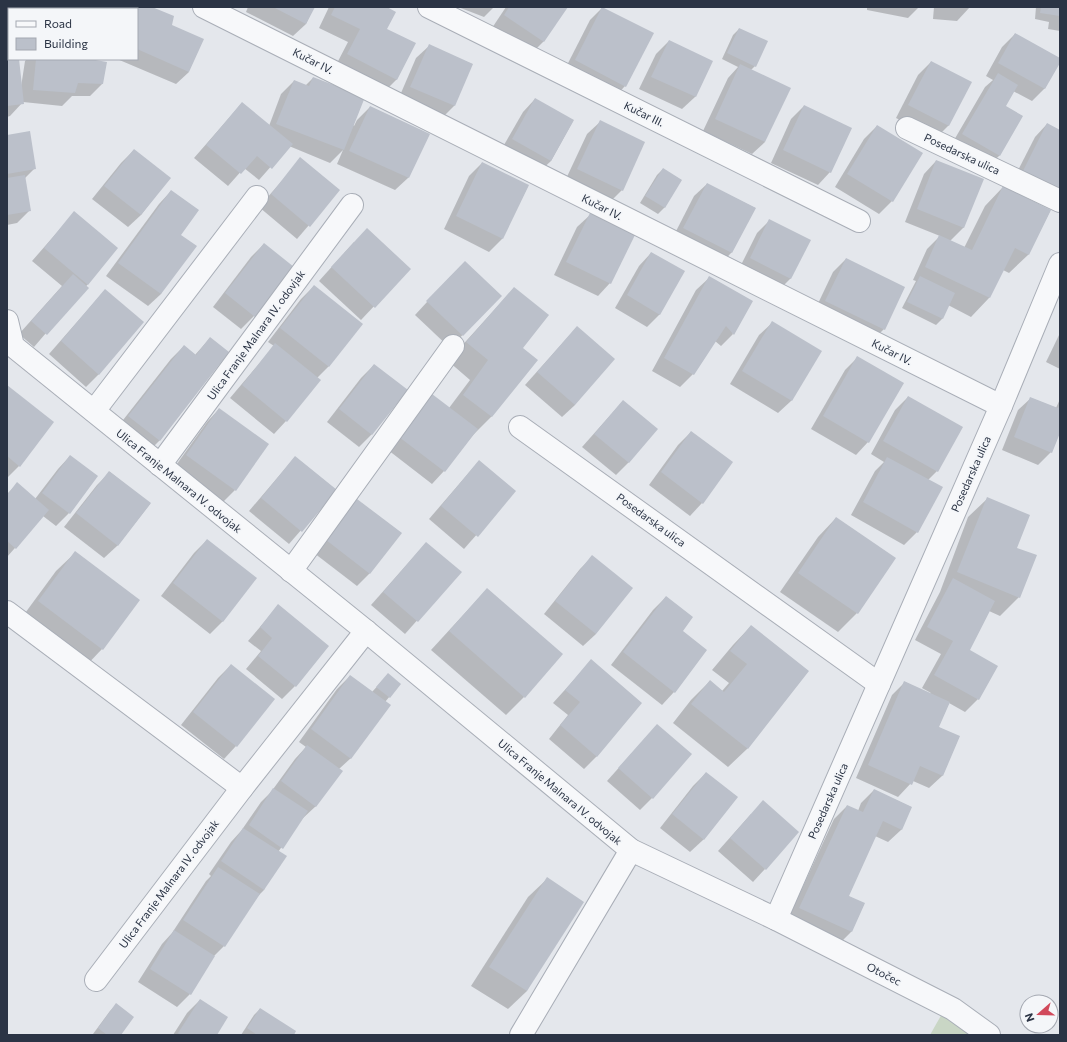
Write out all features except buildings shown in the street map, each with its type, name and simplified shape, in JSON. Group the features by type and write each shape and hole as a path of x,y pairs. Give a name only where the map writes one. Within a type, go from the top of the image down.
{"street":[{"name":"Kučar IV.","path":"204,7 1001,406"},
{"name":"Kučar III.","path":"429,7 859,221"},
{"name":"Posedarska ulica","path":"907,128 1060,201"},
{"path":"94,412 257,196"},
{"name":"Ulica Franje Malnara IV. odovjak","path":"160,465 352,205"},
{"name":"Posedarska ulica","path":"776,919 1001,406 1060,264"},
{"name":"Ulica Franje Malnara IV. odvojak","path":"7,321 13,346 291,572 366,631 631,850 776,919"},
{"path":"291,572 453,346"},
{"name":"Posedarska ulica","path":"520,427 879,684"},
{"path":"7,612 242,788"},
{"name":"Ulica Franje Malnara IV. odvojak","path":"96,980 242,788 366,631"},
{"path":"521,1035 631,850"},
{"name":"Otočec","path":"776,919 954,1009 989,1035"}],"green space":[{"path":"943,1012 976,1035 930,1035"}]}
